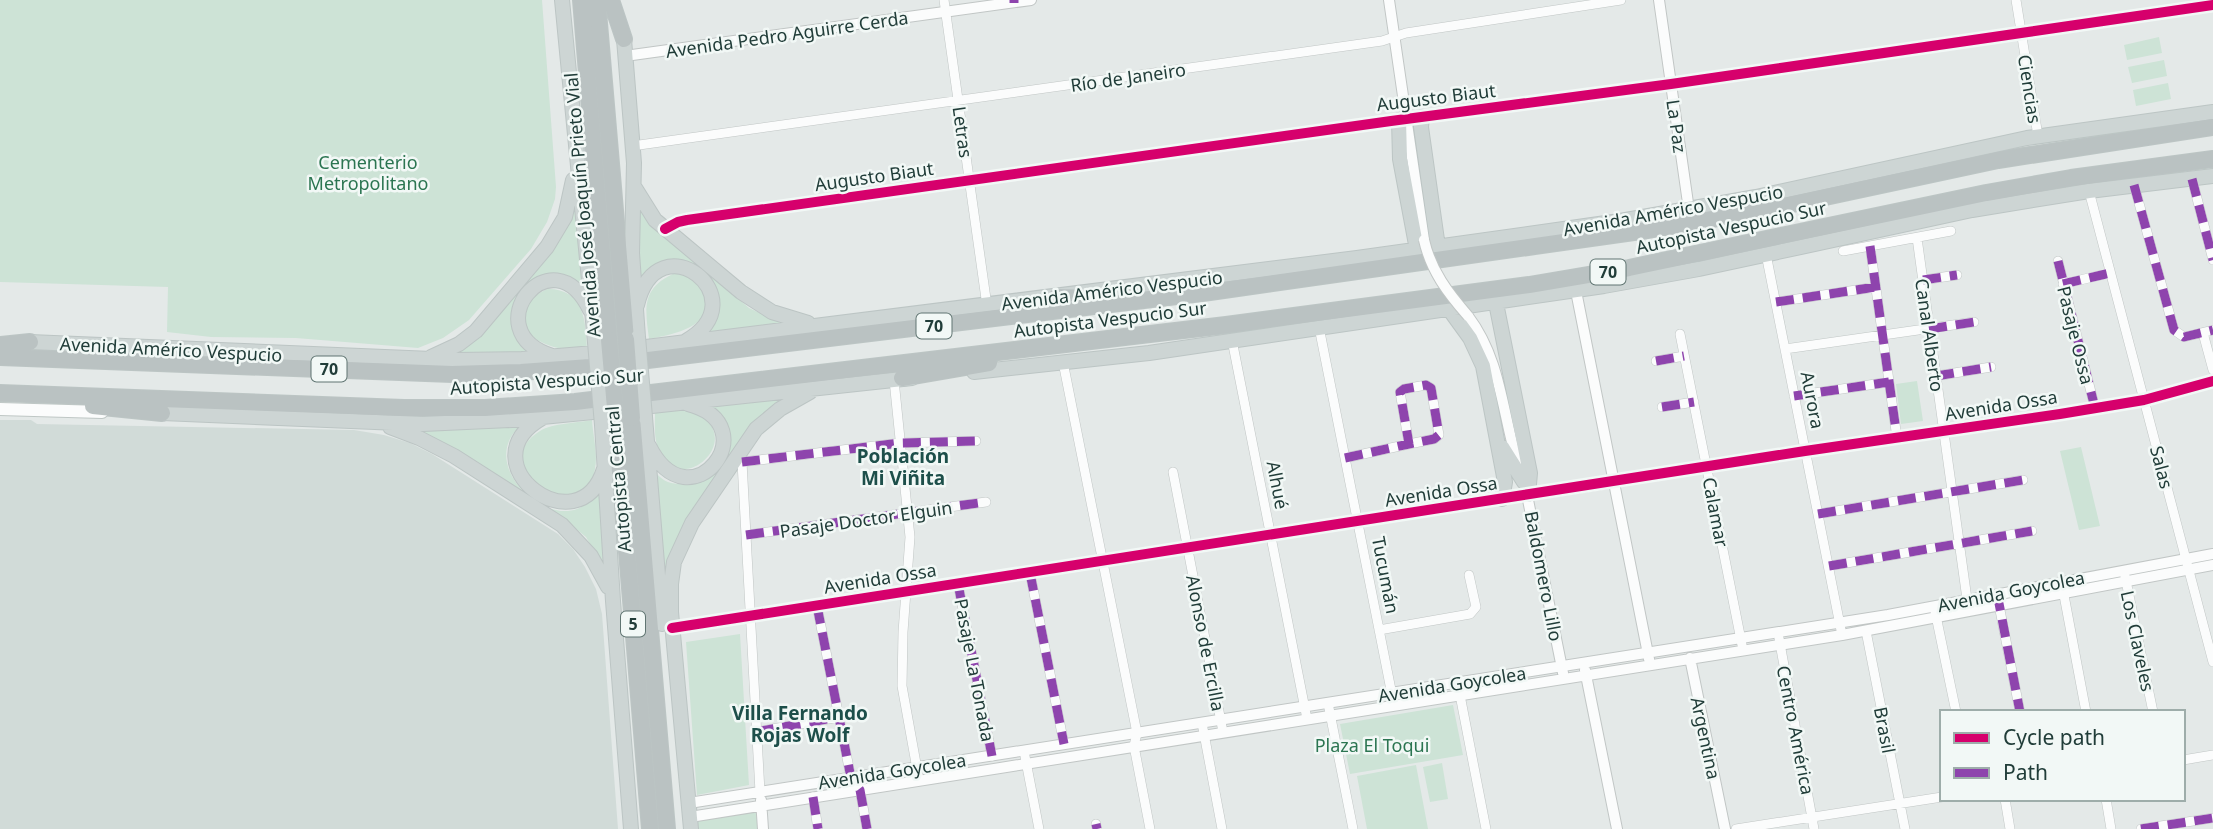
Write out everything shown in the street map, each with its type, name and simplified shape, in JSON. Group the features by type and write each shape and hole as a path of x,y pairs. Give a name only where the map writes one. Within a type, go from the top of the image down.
{"highway":[{"name":"Autopista Central","path":"581,0 667,829"},
{"name":"Autopista Central","path":"597,0 617,340"},
{"path":"611,0 624,39"},
{"path":"2074,148 2213,120"},
{"name":"Autopista Vespucio Sur","path":"0,357 429,373 521,372 604,365 1210,292 1699,222 1923,175 2213,127"},
{"name":"Autopista Vespucio Sur","path":"0,393 404,408 495,407 599,399 1427,300 1576,277 1986,193 2071,178 2213,159"},
{"path":"2071,178 2213,169"},
{"path":"1056,297 1096,298 1210,292"},
{"path":"898,379 1034,355 1098,340"},
{"path":"0,343 30,342"},
{"path":"0,393 162,413"},
{"name":"Autopista Central","path":"624,420 650,829"}],"main road":[{"name":"Avenida José Joaquín Prieto Vial","path":"562,0 592,316 617,340"},
{"name":"Avenida José Joaquín Prieto Vial","path":"620,0 632,146 632,253 636,313 617,340 624,420 605,464 612,601 631,829"},
{"name":"Avenida Américo Vespucio","path":"30,342 422,359 553,357 987,306 1420,245 1438,247 1689,209 2038,136 2213,112"},
{"path":"1422,117 1438,247"},
{"path":"1403,119 1400,159 1420,245"},
{"path":"422,359 450,349 476,331 553,240 562,223 570,196 575,147"},
{"path":"0,409 375,422 452,423 543,418 1063,362 1496,303 1576,291 1766,254 1926,219 2089,191 2213,176"},
{"path":"634,186 648,210 666,229 758,304 787,318 823,326"},
{"path":"636,313 641,291 655,274 677,266 695,271 710,289 711,308 704,326 683,342"},
{"path":"553,357 534,347 521,329 518,312 526,294 543,283 565,283 578,290 592,316"},
{"path":"1496,303 1530,473 1526,489"},
{"path":"1449,309 1480,356 1505,482 1502,499"},
{"name":"Avenida José Joaquín Prieto Vial","path":"690,817 672,628 671,576 676,556 692,523 747,440 761,424 793,400 828,387"},
{"path":"646,437 658,460 674,474 691,477 712,468 720,459 723,448 720,424 707,411 680,402"},
{"path":"543,418 523,435 515,452 517,471 527,485 556,501 575,502 587,496 597,485 605,464"},
{"name":"Avenida José Joaquín Prieto Vial","path":"624,420 646,437 667,681 685,760"},
{"path":"375,422 437,446 562,525 591,556 603,576 612,601"},
{"path":"1497,432 1526,489"}],"street":[{"name":"Letras","path":"944,0 987,306"},
{"name":"Avenida Pedro Aguirre Cerda","path":"625,56 1031,0"},
{"path":"1389,0 1403,119"},
{"name":"Río de Janeiro","path":"632,146 1382,41 1406,33 1621,0"},
{"name":"La Paz","path":"1659,0 1689,209"},
{"name":"Ciencias","path":"2016,0 2038,136"},
{"name":"Augusto Biaut","path":"666,229 682,220 1671,84 2213,5"},
{"path":"2192,179 2213,260"},
{"path":"2134,185 2174,330 2184,337 2213,330"},
{"name":"Salas","path":"2089,191 2213,659"},
{"path":"1843,251 1951,231"},
{"name":"Canal Alberto","path":"1917,237 1967,599"},
{"name":"Baldomero Lillo","path":"1420,245 1441,282 1482,336 1494,362 1514,451 1526,489 1564,678"},
{"path":"1870,246 1898,438"},
{"name":"Aurora","path":"1766,254 1842,635"},
{"name":"Pasaje Ossa","path":"2057,261 2095,408"},
{"path":"2063,284 2110,273"},
{"path":"1923,280 1956,275"},
{"path":"1776,302 1876,287"},
{"path":"1576,291 1650,665"},
{"path":"1785,348 1974,322"},
{"name":"Tucumán","path":"1319,327 1393,699"},
{"path":"2203,333 2213,370"},
{"name":"Calamar","path":"1680,334 1743,650"},
{"name":"Alhué","path":"1232,340 1306,713"},
{"path":"1656,361 1684,356"},
{"path":"1063,362 1137,733 1134,747 1150,829"},
{"path":"1936,376 1991,367"},
{"path":"898,379 900,443 910,537 902,686 919,780"},
{"name":"Avenida Ossa","path":"672,628 1502,499 1526,489 1614,482 2095,408 2144,400 2213,381"},
{"path":"1794,396 1889,382"},
{"path":"1345,458 1434,439 1439,435 1430,385 1404,389 1400,393 1409,444"},
{"path":"1662,407 1694,402"},
{"path":"763,829 742,463 900,443 976,441"},
{"name":"Alonso de Ercilla","path":"1173,472 1223,732"},
{"path":"1818,514 2023,480"},
{"name":"Pasaje Doctor Elguin","path":"746,535 986,502"},
{"path":"1829,566 2032,531"},
{"name":"Avenida Goycolea","path":"690,817 1223,732 1306,713 1562,666 1840,622 2064,581 2125,575 2187,564 2213,554"},
{"name":"Avenida Goycolea","path":"2187,564 2213,565"},
{"path":"1030,573 1064,744"},
{"path":"1379,630 1470,614 1476,607 1469,575"},
{"name":"Avenida Goycolea","path":"1393,699 1460,695 1866,631 2063,593 2125,575"},
{"name":"Los Claveles","path":"2125,575 2153,710"},
{"path":"2064,581 2063,593 2086,710"},
{"name":"Pasaje La Tonada","path":"958,584 992,756"},
{"path":"1997,593 2020,710"},
{"path":"817,606 851,778 860,790 867,829"},
{"path":"1934,606 1956,710"},
{"name":"Centro América","path":"1779,631 1814,829"},
{"name":"Brasil","path":"1866,631 1905,829"},
{"name":"Argentina","path":"1687,646 1725,829"},
{"path":"1584,663 1617,829"},
{"path":"1460,695 1486,829"},
{"path":"1330,709 1353,829"},
{"name":"Avenida Goycolea","path":"690,817 760,792 1221,720 1306,713"},
{"path":"757,732 839,718"},
{"name":"Alonso de Ercilla","path":"1202,723 1222,829"},
{"path":"1024,751 1040,829"},
{"path":"2185,760 2213,755"},
{"path":"813,797 818,829"},
{"path":"1736,829 1940,797"},
{"path":"2005,801 2010,829"},
{"path":"2106,801 2111,829"},
{"path":"2141,829 2213,818"}],"shaded area":[{"path":"0,420 31,420 37,424 354,430 384,435 410,443 432,454 558,534 573,549 585,567 596,589 602,614 618,829 0,829"}],"green space":[{"name":"Cementerio Metropolitano","path":"0,0 542,0 556,187 547,222 531,249 469,320 443,338 418,348 296,338 211,337 167,332 168,287 0,282"},
{"path":"2159,37 2162,53 2127,60 2124,45"},
{"path":"2164,60 2167,76 2132,83 2128,67"},
{"path":"2168,83 2171,99 2136,106 2133,90"},
{"path":"576,204 585,292 571,278 556,273 541,275 527,284 517,296 511,311 512,328 520,343 534,352 455,353 490,322 562,236"},
{"path":"637,204 656,228 749,308 783,324 707,333 714,324 716,315 696,268 638,280"},
{"path":"675,273 696,279 707,298 707,308 696,323 687,328 649,339 647,308 651,292 656,285"},
{"path":"548,289 560,290 576,301 584,318 587,350 551,346 530,335 525,328 523,320 527,305 539,293"},
{"path":"1917,381 1923,421 1901,424 1896,384"},
{"path":"787,396 765,413 670,567 659,568 651,468 668,482 692,483 703,479 722,464 729,443 727,431 721,421 705,406"},
{"path":"685,409 706,419 714,433 713,447 706,459 694,467 680,469 667,462 657,445 655,412"},
{"path":"592,420 596,463 587,487 573,495 557,494 541,487 529,475 522,461 525,445 545,428"},
{"path":"519,427 509,441 506,457 510,472 519,487 532,499 546,507 562,511 577,509 588,502 600,486 603,567 586,537 564,519 418,431"},
{"path":"2081,447 2100,526 2079,530 2060,451"},
{"path":"740,634 749,785 697,795 686,642"},
{"name":"Plaza El Toqui","path":"1453,705 1463,755 1350,774 1340,724"},
{"path":"1442,763 1448,799 1430,802 1423,767"},
{"path":"1416,765 1428,829 1367,829 1357,776"},
{"path":"754,811 758,816 759,829 696,829 698,819"}],"marked path":[{"path":"2192,179 2213,260"},
{"path":"2134,185 2174,330 2184,337 2213,330"},
{"path":"1870,246 1897,438"},
{"path":"2058,261 2095,408"},
{"path":"2063,284 2110,273"},
{"path":"1923,280 1957,275"},
{"path":"1776,302 1876,287"},
{"path":"1929,329 1974,322"},
{"path":"1656,361 1684,356"},
{"path":"1936,376 1991,367"},
{"path":"1794,396 1889,382"},
{"path":"1426,385 1431,388 1439,435 1434,439 1409,444 1400,392 1426,385"},
{"path":"1662,407 1694,402"},
{"path":"742,462 900,443 976,441"},
{"path":"1345,458 1409,444"},
{"path":"1818,514 2023,480"},
{"path":"746,535 986,502"},
{"path":"1829,566 2032,531"},
{"path":"1030,573 1064,744"},
{"path":"958,584 992,756"},
{"path":"1997,593 2020,710"},
{"path":"817,606 851,778 860,790 867,829"},
{"path":"756,732 839,717"},
{"path":"813,797 818,829"},
{"path":"2141,829 2213,818"},
{"path":"1096,824 1097,829"}],"cycle path":[{"path":"665,229 687,220 1671,84 2213,5"},
{"path":"672,628 1805,451 2060,414 2144,400 2213,381"}],"district":[{"name":"Población Mi Viñita","path":"903,467"},
{"name":"Villa Fernando Rojas Wolf","path":"800,724"}]}
